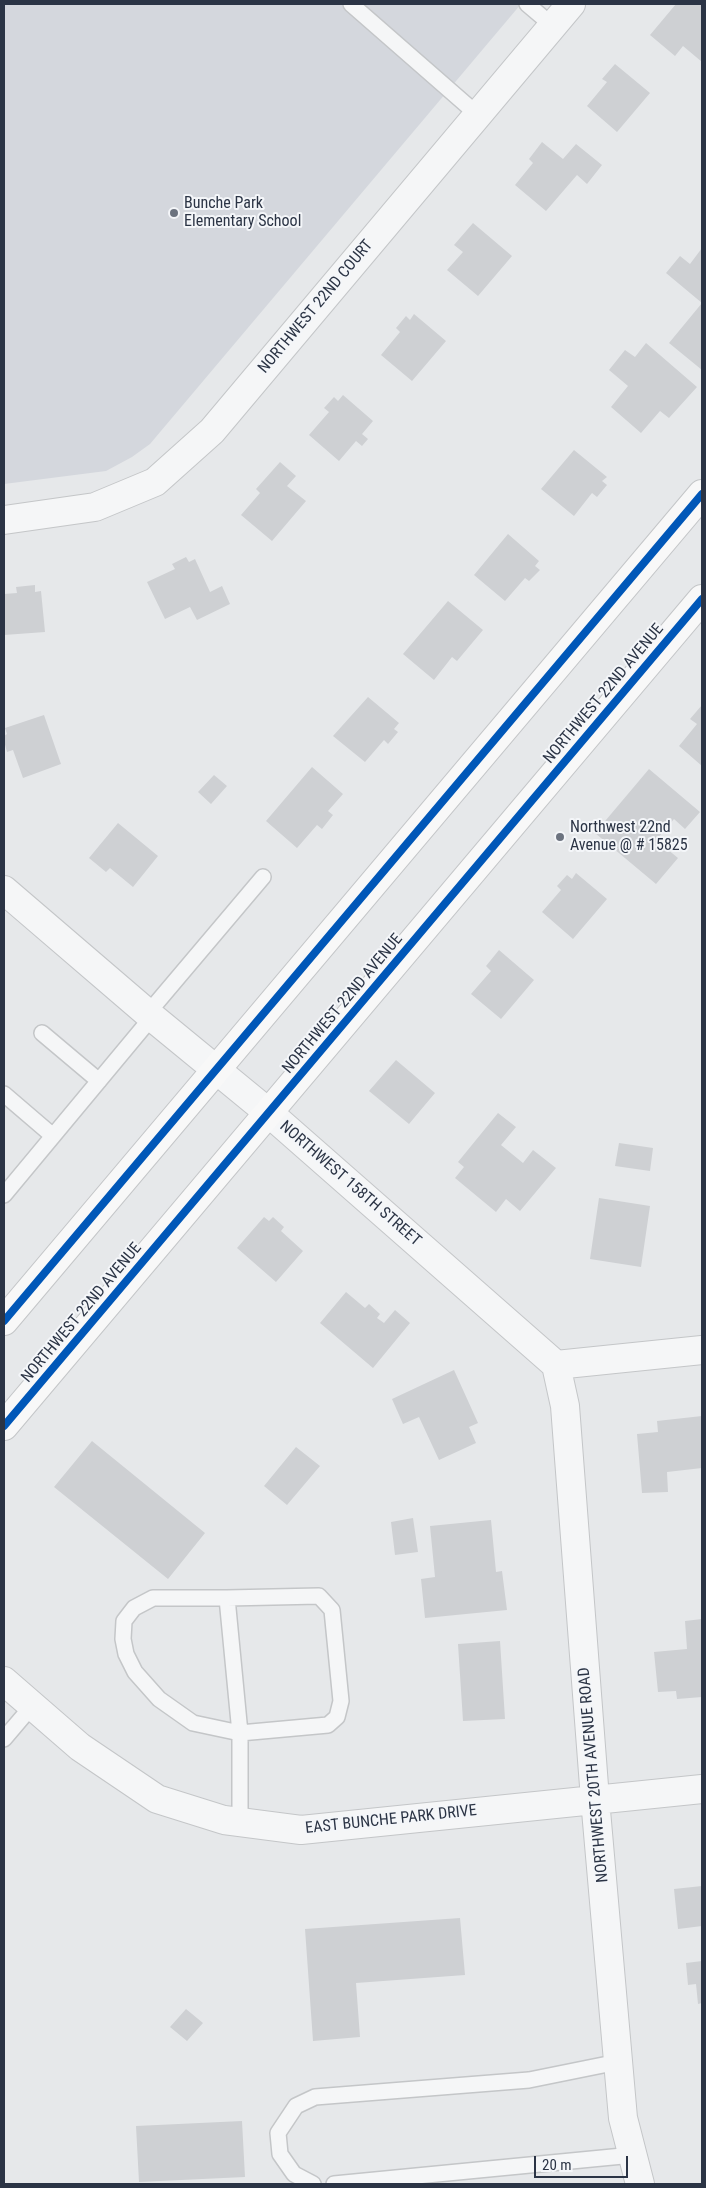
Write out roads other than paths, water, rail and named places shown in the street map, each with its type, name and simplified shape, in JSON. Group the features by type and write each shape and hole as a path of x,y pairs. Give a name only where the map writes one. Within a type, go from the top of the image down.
{"main road":[{"path":"4,1321 702,494"},
{"name":"NORTHWEST 22ND AVENUE","path":"4,1426 702,599"}],"street":[{"name":"NORTHWEST 22ND COURT","path":"4,520 95,507 155,482 212,431 571,4"},
{"name":"NORTHWEST 158TH STREET","path":"4,890 150,1015 269,1113 556,1364"},
{"path":"556,1364 702,1350"},
{"name":"NORTHWEST 20TH AVENUE ROAD","path":"556,1364 565,1406 595,1799 623,2118 640,2184"},
{"name":"EAST BUNCHE PARK DRIVE","path":"4,1681 80,1747 157,1798 224,1820 301,1830 702,1789"}],"lane":[{"path":"351,4 478,115"},
{"path":"527,4 553,26"},
{"path":"6,1188 99,1081 150,1015 263,877"},
{"path":"42,1033 99,1081"},
{"path":"4,1094 53,1136"},
{"path":"319,1596 332,1610 341,1702 337,1716 328,1724 240,1733 193,1723 160,1699 135,1672 126,1654 123,1639 124,1621 134,1608 153,1598 227,1598 319,1596"},
{"path":"227,1598 240,1733 240,1822"},
{"path":"4,1739 32,1706"},
{"path":"313,2184 294,2174 280,2154 278,2133 296,2106 315,2097 529,2080 618,2062"},
{"path":"334,2184 461,2178 633,2155"}],"place":[{"name":"Bunche Park Elementary School","path":"174,213"},
{"name":"Northwest 22nd Avenue @ # 15825","path":"560,837"}]}
